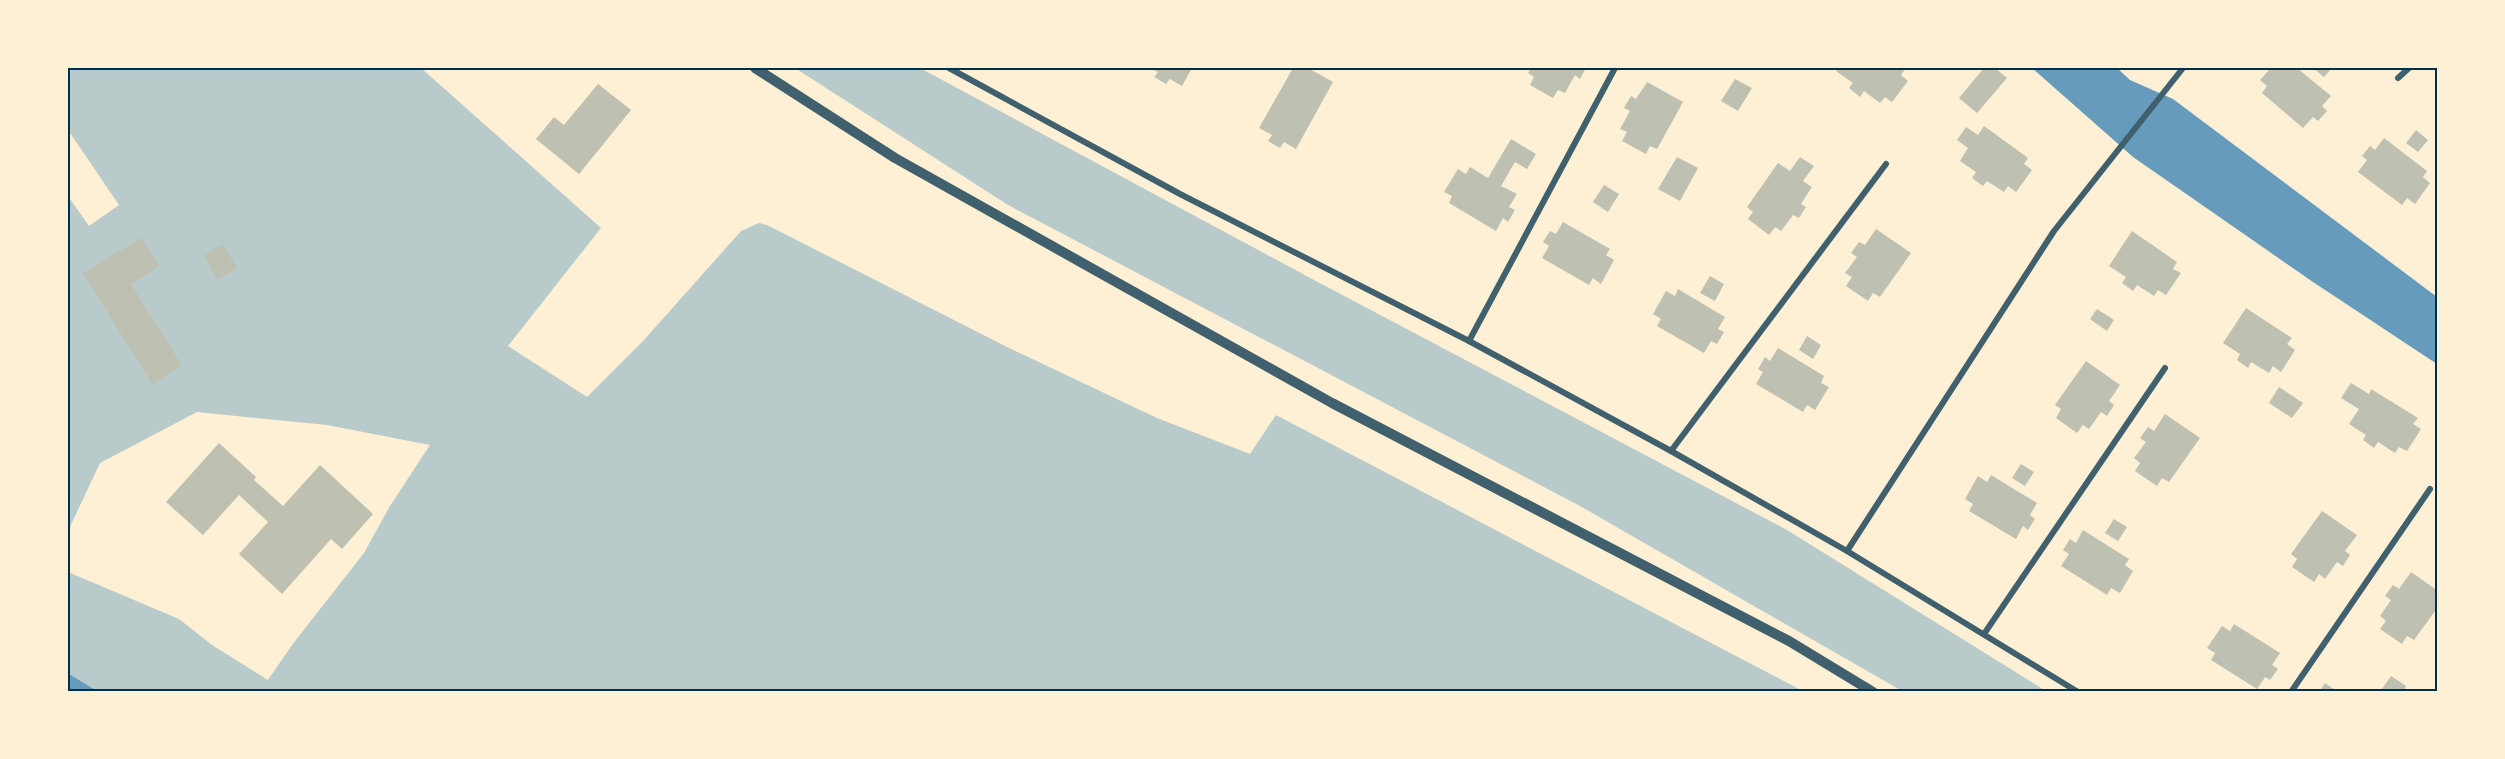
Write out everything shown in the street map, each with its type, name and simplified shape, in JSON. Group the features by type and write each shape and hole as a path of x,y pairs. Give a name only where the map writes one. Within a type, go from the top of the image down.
{"street":[{"path":"755,68 895,158 1332,403 1789,641 1872,692"},
{"path":"949,68 1180,194 1469,341 1671,451 1847,551 2078,692"},
{"path":"1469,341 1615,68"},
{"path":"1847,551 2054,231 2183,68"},
{"path":"2398,78 2409,68"},
{"path":"1671,451 1886,164"},
{"path":"1984,634 2164,368"},
{"path":"2291,692 2430,489"}],"shaded area":[{"path":"68,68 421,68 601,228 508,346 587,397 644,340 741,231 759,223 1011,349 1157,418 1250,454 1276,415 1803,691 68,691 68,572 179,619 212,645 268,680 292,645 364,553 390,506 430,445 327,425 197,412 100,463 68,531 68,196 89,226 119,205 68,130"},
{"path":"795,68 920,68 1314,280 1787,530 2046,691 1902,691 1580,506 1008,205"}],"water":[{"path":"2032,68 2117,68 2130,80 2173,99 2437,297 2437,364 2313,282 2133,157"},
{"path":"69,674 97,691 68,691"}],"building":[{"path":"1150,68 1192,68 1182,86 1170,79 1166,84 1154,77 1158,72"},
{"path":"1293,68 1308,68 1333,82 1296,149 1284,142 1280,148 1268,141 1272,135 1259,128"},
{"path":"1531,68 1586,68 1580,79 1575,75 1565,93 1558,90 1553,98 1530,85 1534,77 1528,73"},
{"path":"1838,68 1903,68 1905,69 1901,75 1908,81 1892,102 1885,97 1880,103 1864,91 1860,97 1849,88 1853,83 1836,71"},
{"path":"1984,68 1995,68 2007,78 1977,113 1959,98"},
{"path":"2271,68 2297,68 2331,96 2322,106 2327,111 2318,121 2313,117 2303,128 2262,93 2267,86 2260,80"},
{"path":"2313,68 2332,68 2324,77"},
{"path":"1735,79 1752,88 1738,111 1721,101"},
{"path":"1647,82 1683,102 1657,149 1650,146 1646,154 1622,141 1627,132 1620,129 1630,111 1624,108 1631,96 1636,99"},
{"path":"598,84 631,110 579,174 536,139 554,117 564,125"},
{"path":"1984,126 2028,158 2024,164 2032,170 2016,192 2008,186 2004,192 1987,181 1983,186 1972,178 1976,172 1960,161 1968,148 1957,140 1966,127 1978,135"},
{"path":"2416,130 2428,140 2418,152 2406,143"},
{"path":"2384,138 2427,171 2423,177 2430,183 2415,204 2407,198 2402,205 2358,172 2367,160 2362,156 2370,146 2375,150"},
{"path":"1511,139 1536,154 1527,169 1515,162 1501,186 1517,194 1509,207 1515,210 1508,222 1503,218 1496,231 1449,203 1452,196 1444,192 1458,169 1466,174 1470,167 1488,178"},
{"path":"1677,157 1698,168 1680,201 1658,189"},
{"path":"1800,157 1814,166 1803,181 1812,187 1801,204 1806,207 1799,218 1793,215 1781,231 1775,227 1769,235 1748,219 1753,212 1747,207 1778,163 1790,171"},
{"path":"1604,185 1619,194 1608,212 1593,202"},
{"path":"1563,222 1610,249 1606,255 1614,260 1601,284 1593,278 1589,285 1542,258 1549,246 1543,242 1550,231 1556,234"},
{"path":"1876,229 1911,253 1880,297 1873,293 1868,301 1846,286 1852,277 1845,273 1857,257 1851,253 1859,242 1865,245"},
{"path":"2132,231 2177,262 2173,269 2181,273 2166,295 2158,290 2154,296 2137,285 2133,291 2122,283 2126,277 2109,266"},
{"path":"141,238 159,266 131,284 182,366 153,385 83,273"},
{"path":"222,244 237,268 218,280 204,256"},
{"path":"1710,276 1724,284 1715,301 1700,293"},
{"path":"1678,289 1725,317 1718,329 1724,332 1717,344 1711,341 1704,353 1657,326 1661,319 1653,314 1666,291 1675,296"},
{"path":"2246,308 2292,338 2287,344 2295,350 2281,372 2273,366 2269,373 2251,362 2248,368 2237,360 2240,354 2223,343"},
{"path":"2097,309 2114,320 2107,331 2090,319"},
{"path":"1807,336 1821,345 1813,359 1799,350"},
{"path":"1778,348 1824,376 1821,383 1829,387 1815,410 1807,405 1803,412 1756,384 1763,372 1758,369 1765,357 1770,361"},
{"path":"2086,361 2120,385 2109,401 2114,405 2107,416 2101,412 2089,429 2083,425 2077,433 2056,418 2061,409 2055,405"},
{"path":"2351,383 2369,394 2371,389 2418,418 2413,424 2421,429 2407,451 2399,447 2395,453 2378,442 2374,448 2363,440 2366,435 2349,424 2359,409 2341,398"},
{"path":"2279,387 2303,403 2292,418 2269,403"},
{"path":"2165,414 2200,438 2169,482 2162,478 2157,486 2135,471 2140,463 2134,458 2146,442 2140,438 2148,427 2154,431"},
{"path":"219,443 256,477 254,480 283,506 320,465 373,514 342,549 331,539 282,594 239,554 268,522 239,495 203,535 166,502"},
{"path":"2021,464 2034,472 2025,486 2012,478"},
{"path":"1991,475 2037,503 2030,515 2035,519 2028,530 2023,526 2016,539 1969,511 1973,504 1965,499 1978,476 1987,482"},
{"path":"2322,511 2357,535 2345,551 2350,555 2343,566 2337,562 2325,579 2319,574 2314,582 2292,567 2297,559 2291,554"},
{"path":"2114,519 2127,527 2118,541 2105,533"},
{"path":"2083,530 2129,559 2125,565 2133,571 2120,593 2111,588 2107,595 2061,566 2069,554 2063,550 2070,539 2076,543"},
{"path":"2411,572 2438,591 2438,607 2414,640 2407,636 2402,644 2380,629 2386,621 2380,616 2391,600 2385,596 2393,585 2399,589"},
{"path":"2234,624 2280,653 2272,665 2278,669 2270,680 2265,677 2257,689 2211,660 2215,653 2207,648 2222,626 2230,631"},
{"path":"2391,676 2406,686 2403,692 2385,692 2382,689"},
{"path":"2325,683 2338,692 2319,692"}]}
